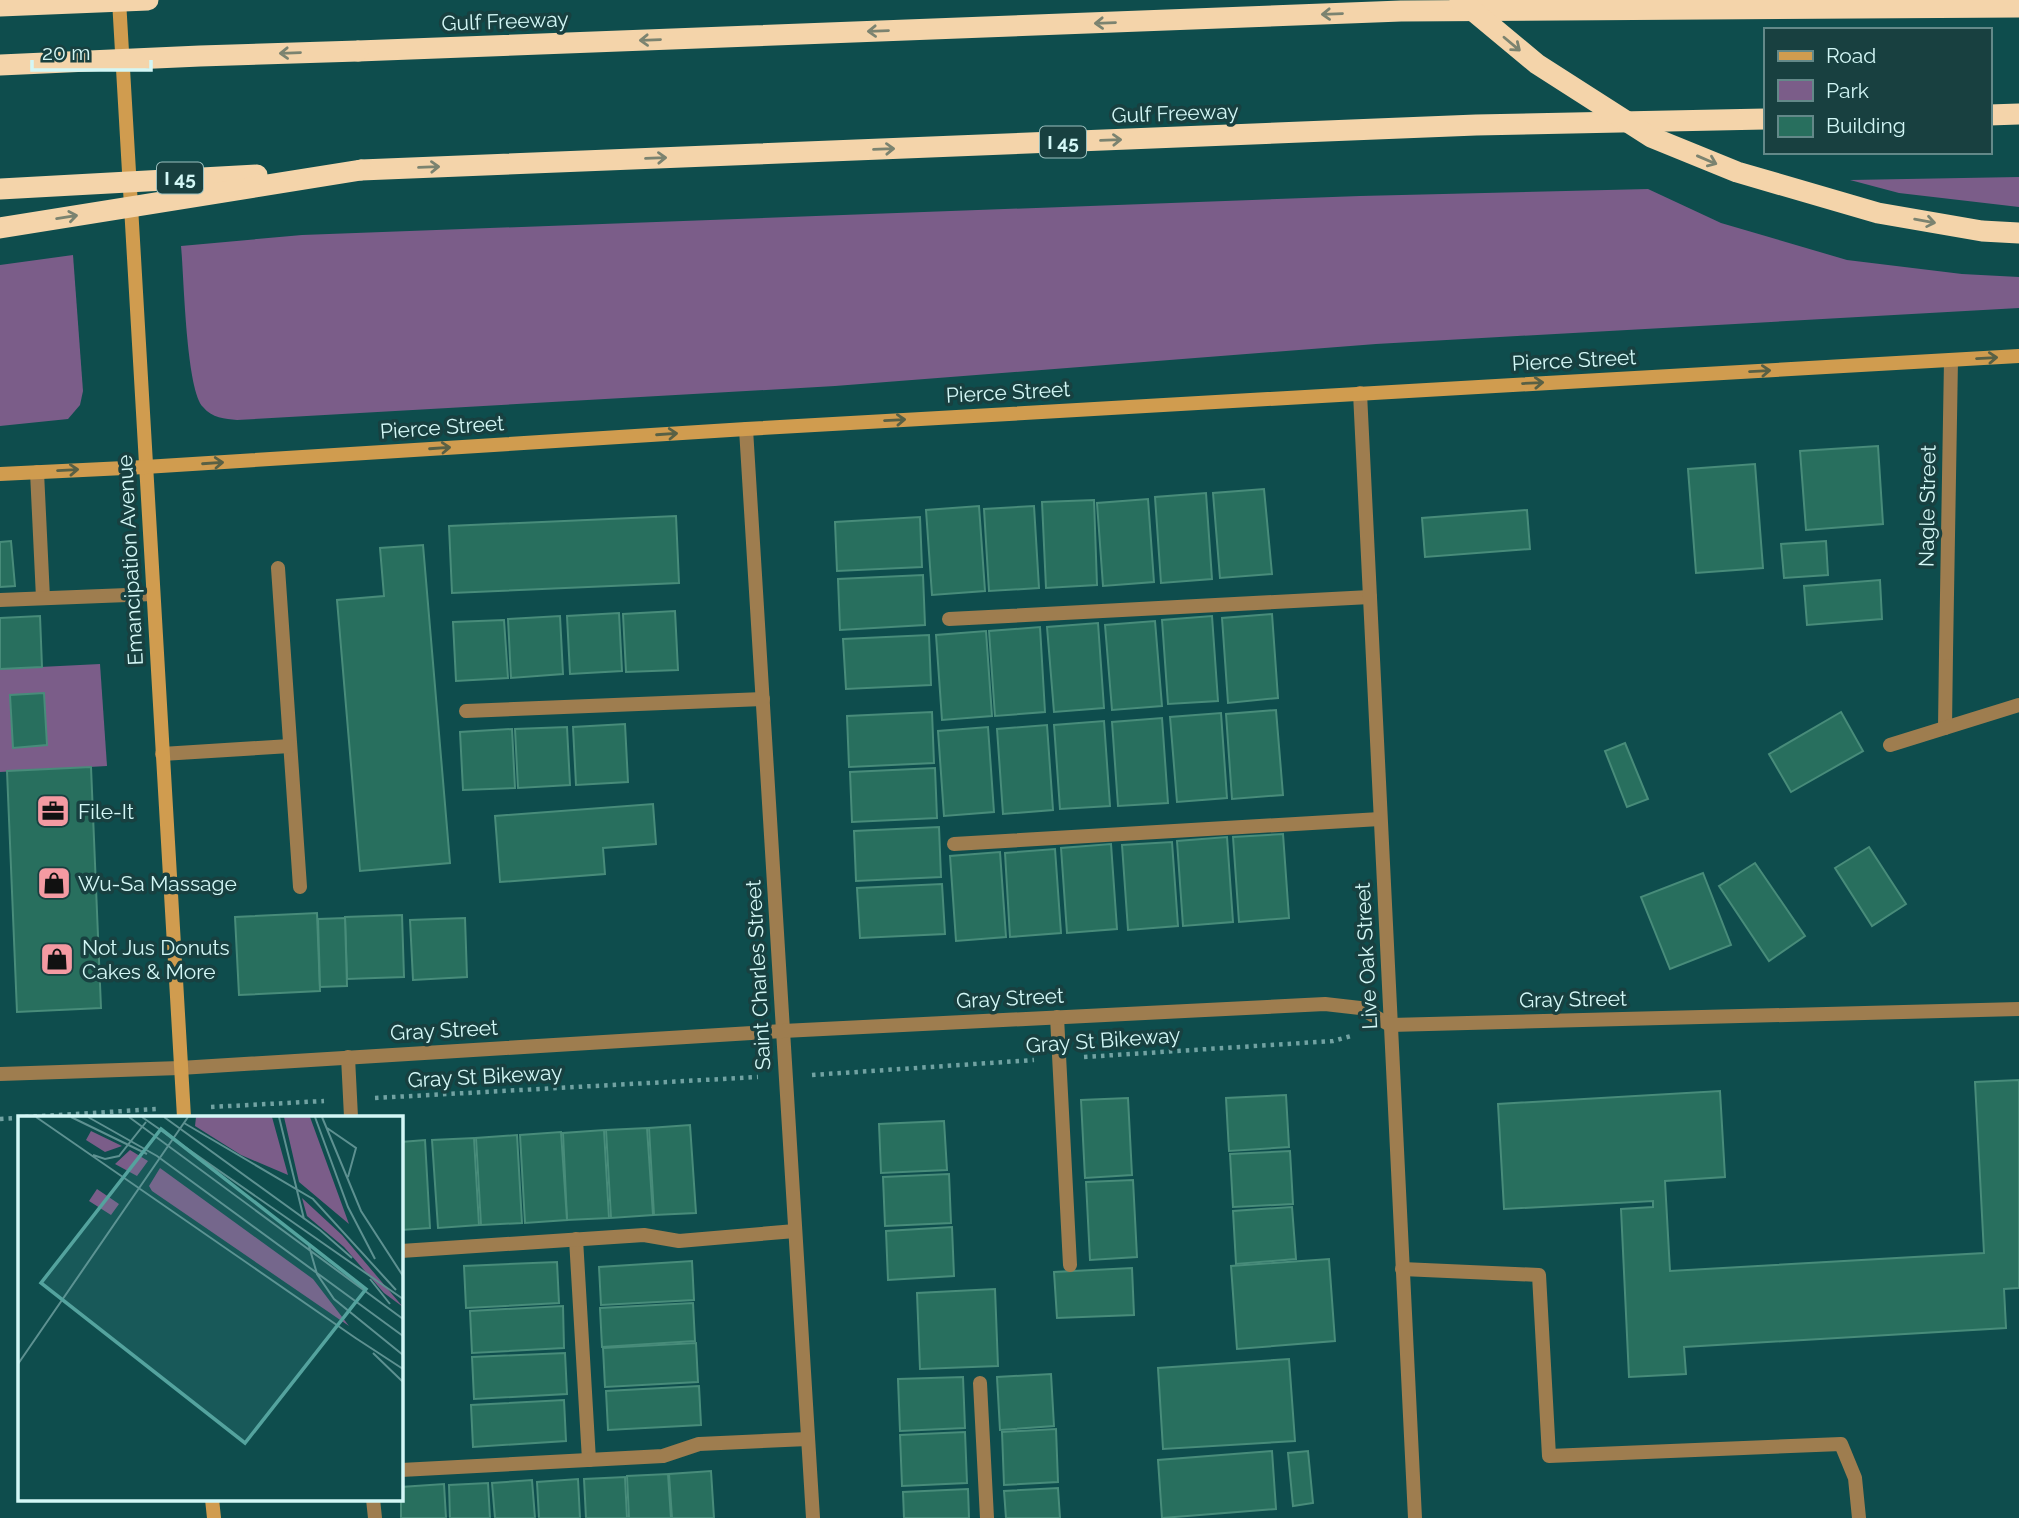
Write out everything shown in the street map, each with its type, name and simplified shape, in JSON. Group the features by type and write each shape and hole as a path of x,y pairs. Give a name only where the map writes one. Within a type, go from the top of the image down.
{"highway":[{"path":"0,6 148,0"},
{"path":"1460,0 1537,64 1664,142 1737,172 1878,213 1982,231 2019,233"},
{"name":"Gulf Freeway","path":"0,65 1401,11 2019,7"},
{"path":"1991,115 2019,114"},
{"name":"Gulf Freeway","path":"0,189 361,170 1476,125 1764,119"},
{"path":"0,228 361,170"}],"main road":[{"name":"Emancipation Avenue","path":"119,0 184,1116"},
{"name":"Pierce Street","path":"0,474 2019,356"},
{"path":"212,1500 214,1518"}],"street":[{"name":"Nagle Street","path":"1945,728 1951,360"},
{"name":"Live Oak Street","path":"1360,393 1415,1518"},
{"name":"Saint Charles Street","path":"746,429 813,1518"},
{"path":"37,472 43,598"},
{"path":"278,568 300,887"},
{"path":"0,600 153,594"},
{"path":"949,619 1370,597"},
{"path":"466,711 763,699"},
{"path":"1890,745 2019,705"},
{"path":"162,754 290,746"},
{"path":"954,844 1380,820"},
{"name":"Gray Street","path":"0,1074 180,1068 783,1031 1325,1004 1360,1007 1390,1025 2019,1009"},
{"path":"1057,1017 1070,1265"},
{"path":"348,1057 351,1116"},
{"path":"402,1251 645,1235 679,1241 795,1231"},
{"path":"576,1239 589,1460"},
{"path":"1402,1269 1539,1275 1549,1456 1841,1444 1855,1478 1859,1518"},
{"path":"980,1383 987,1518"},
{"path":"402,1470 663,1456 699,1444 808,1438"},
{"path":"373,1500 374,1518"}],"path":[{"name":"Gray St Bikeway","path":"816,1075 1333,1041 1390,1025"},
{"name":"Gray St Bikeway","path":"233,1106 740,1077"},
{"path":"41,1116 122,1111"},
{"path":"0,1119 18,1118"}],"green space":[{"path":"2019,177 2019,207 1899,193 1850,180"},
{"path":"1648,189 1721,223 1847,260 1962,274 2019,277 2019,308 1376,344 835,386 237,420 215,416 203,407 197,396 189,356 181,246 302,235 1360,196"},
{"path":"73,255 83,391 80,405 68,419 0,426 0,265"},
{"path":"100,664 107,766 0,772 0,669"}],"building":[{"path":"1878,446 1883,524 1806,530 1800,451"},
{"path":"1755,464 1763,568 1696,573 1688,469"},
{"path":"1264,489 1272,574 1220,578 1213,493"},
{"path":"1206,493 1212,579 1161,583 1155,497"},
{"path":"1148,499 1154,582 1103,586 1097,503"},
{"path":"1094,500 1097,585 1046,588 1042,502"},
{"path":"979,506 985,591 932,595 926,510"},
{"path":"1034,506 1039,588 989,591 984,509"},
{"path":"1527,510 1530,549 1425,557 1422,518"},
{"path":"676,516 679,583 452,593 449,526"},
{"path":"920,517 922,567 837,571 835,522"},
{"path":"11,541 15,586 0,587 0,542"},
{"path":"1826,541 1828,575 1784,578 1781,544"},
{"path":"423,545 450,863 360,871 337,600 384,596 380,548"},
{"path":"923,575 925,625 840,630 838,579"},
{"path":"1880,580 1882,619 1807,625 1804,586"},
{"path":"675,611 678,670 626,672 623,614"},
{"path":"619,613 622,671 570,674 567,616"},
{"path":"1272,614 1278,698 1228,703 1222,618"},
{"path":"40,616 42,667 0,669 0,618"},
{"path":"560,616 563,674 511,678 508,619"},
{"path":"1212,616 1218,701 1168,704 1162,620"},
{"path":"504,620 508,678 456,681 453,622"},
{"path":"1155,621 1162,706 1112,710 1105,625"},
{"path":"1098,623 1104,708 1054,712 1047,627"},
{"path":"1040,627 1045,712 995,716 989,631"},
{"path":"986,631 992,716 942,720 936,635"},
{"path":"929,635 931,685 846,689 843,639"},
{"path":"44,693 47,745 13,748 10,695"},
{"path":"1276,710 1283,795 1232,799 1226,714"},
{"path":"932,712 934,763 849,767 847,716"},
{"path":"1841,712 1863,751 1791,792 1769,754"},
{"path":"1221,713 1227,798 1177,802 1170,717"},
{"path":"1162,718 1168,803 1118,806 1112,722"},
{"path":"1104,721 1110,806 1060,809 1054,725"},
{"path":"625,724 628,782 576,785 573,727"},
{"path":"1047,725 1053,810 1003,814 997,729"},
{"path":"567,727 570,785 518,788 515,729"},
{"path":"988,727 994,812 944,816 938,731"},
{"path":"512,729 515,788 463,790 460,732"},
{"path":"1625,743 1648,799 1627,807 1605,751"},
{"path":"91,767 101,1008 17,1012 7,771"},
{"path":"935,768 937,818 852,822 850,772"},
{"path":"653,804 656,844 603,848 605,874 500,882 495,816"},
{"path":"939,827 941,877 856,881 854,831"},
{"path":"1283,834 1289,918 1239,922 1233,837"},
{"path":"1227,837 1233,922 1183,926 1177,841"},
{"path":"1172,842 1178,926 1128,930 1122,845"},
{"path":"1111,844 1117,929 1067,933 1061,848"},
{"path":"1869,847 1906,904 1872,926 1835,868"},
{"path":"1055,849 1061,933 1010,937 1005,853"},
{"path":"1000,852 1006,937 956,941 950,856"},
{"path":"1755,863 1805,936 1769,961 1719,886"},
{"path":"1703,873 1731,945 1670,969 1641,897"},
{"path":"942,884 945,934 860,938 857,888"},
{"path":"317,913 320,991 239,995 235,917"},
{"path":"402,915 404,977 347,979 345,917"},
{"path":"345,918 347,986 320,987 318,919"},
{"path":"465,918 467,977 413,980 410,920"},
{"path":"2019,1080 2019,1288 2004,1289 2006,1328 1684,1347 1686,1374 1629,1377 1621,1209 1653,1207 1653,1201 1504,1209 1498,1104 1720,1091 1725,1177 1665,1181 1670,1271 1984,1253 1975,1082"},
{"path":"1286,1095 1289,1147 1229,1151 1226,1098"},
{"path":"1128,1098 1132,1175 1085,1178 1081,1100"},
{"path":"944,1121 947,1170 881,1173 879,1124"},
{"path":"690,1125 696,1213 654,1215 649,1128"},
{"path":"647,1128 653,1215 611,1218 606,1130"},
{"path":"604,1130 609,1218 567,1220 563,1133"},
{"path":"561,1132 567,1220 525,1223 520,1135"},
{"path":"517,1135 522,1223 481,1225 476,1138"},
{"path":"474,1138 479,1225 438,1228 432,1140"},
{"path":"425,1140 430,1228 402,1230 402,1142"},
{"path":"1290,1151 1293,1204 1233,1207 1230,1154"},
{"path":"949,1174 951,1223 885,1226 883,1177"},
{"path":"1133,1180 1137,1257 1090,1260 1086,1182"},
{"path":"1292,1207 1296,1259 1236,1264 1233,1211"},
{"path":"952,1227 954,1276 888,1280 886,1231"},
{"path":"1329,1259 1335,1341 1237,1349 1231,1266"},
{"path":"692,1261 694,1300 601,1305 599,1267"},
{"path":"557,1262 559,1303 466,1308 464,1266"},
{"path":"1132,1268 1134,1315 1057,1318 1054,1272"},
{"path":"995,1289 998,1366 920,1369 917,1293"},
{"path":"693,1303 695,1341 602,1347 600,1308"},
{"path":"563,1306 564,1348 472,1353 470,1311"},
{"path":"696,1343 698,1382 605,1387 603,1348"},
{"path":"565,1353 567,1394 474,1399 472,1357"},
{"path":"1289,1359 1295,1441 1163,1449 1158,1368"},
{"path":"1051,1374 1054,1426 1000,1430 997,1377"},
{"path":"963,1377 965,1428 900,1431 898,1379"},
{"path":"699,1386 701,1425 608,1430 606,1391"},
{"path":"564,1400 566,1441 473,1447 471,1405"},
{"path":"1056,1429 1058,1482 1004,1485 1002,1432"},
{"path":"965,1432 967,1483 902,1486 900,1435"},
{"path":"1272,1451 1276,1509 1162,1518 1158,1460"},
{"path":"1308,1451 1313,1503 1293,1506 1288,1453"},
{"path":"711,1471 714,1518 672,1518 669,1474"},
{"path":"668,1474 671,1518 629,1518 627,1476"},
{"path":"625,1477 627,1518 586,1518 584,1479"},
{"path":"578,1479 580,1518 539,1518 537,1482"},
{"path":"532,1480 535,1518 495,1518 492,1483"},
{"path":"488,1483 490,1518 450,1518 449,1485"},
{"path":"444,1484 446,1518 401,1518 402,1487"},
{"path":"1058,1488 1060,1518 1006,1518 1004,1491"},
{"path":"968,1489 969,1518 904,1518 903,1492"}],"place":[{"name":"File-It","path":"53,811"},
{"name":"Wu-Sa Massage","path":"54,883"},
{"name":"Not Jus Donuts Cakes & More","path":"57,959"}]}
